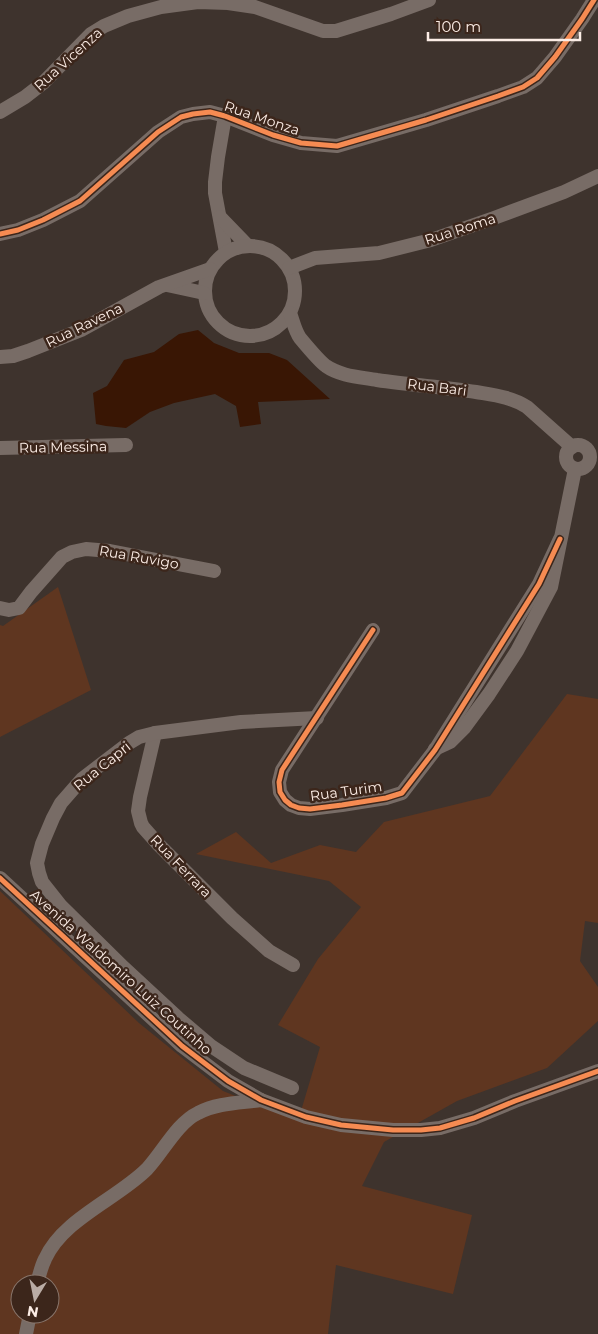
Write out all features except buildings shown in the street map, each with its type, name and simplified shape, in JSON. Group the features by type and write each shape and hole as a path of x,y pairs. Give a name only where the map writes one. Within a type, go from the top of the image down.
{"street":[{"name":"Rua Vicenza","path":"0,112 43,82 91,34 104,26 128,16 161,7 198,2 228,2 255,8 322,31 336,32 429,0"},
{"name":"Rua Monza","path":"0,234 18,230 43,220 80,201 158,132 181,117 210,112 300,143 337,146 426,120 524,87 537,78 555,58 594,0"},
{"path":"225,116 218,157 215,193 226,252"},
{"name":"Rua Roma","path":"272,252 315,258 379,252 431,240 555,195 598,176"},
{"path":"220,217 248,246"},
{"path":"248,246 261,247 272,252 282,259 294,279 296,291 290,313 279,327 260,336 247,337 234,334 222,328 212,318 206,306 205,280 210,269 226,252 236,248 248,246"},
{"name":"Rua Roma","path":"289,268 315,258"},
{"name":"Rua Ravena","path":"0,357 13,356 82,330 166,284 210,269"},
{"path":"166,284 204,293"},
{"name":"Rua Bari","path":"290,313 300,337 325,366 337,372 351,376 496,395 520,402 572,447"},
{"name":"Rua Bari","path":"279,327 300,337"},
{"name":"Rua Messina","path":"0,448 126,445"},
{"path":"576,446 584,446 594,455 586,466 575,469 568,464 566,457 569,450 576,446"},
{"name":"Rua Turim","path":"373,630 282,770 279,782 280,792 291,805 310,809 386,798 402,793 435,750 450,742 464,728 517,651 551,587 575,469"},
{"name":"Rua Ruvigo","path":"0,608 9,610 19,608 62,557 72,552 86,549 110,551 214,571"},
{"name":"Rua Capri","path":"292,1088 244,1068 211,1046 124,968 61,906 42,882 37,863 42,844 61,803 82,779 129,743 140,737 241,722 317,718"},
{"name":"Rua Ferrara","path":"155,734 138,811 143,827 232,918 269,951 293,965"},
{"name":"Avenida Waldomiro Luiz Coutinho","path":"0,878 182,1046 228,1081 261,1100 306,1116 341,1125 394,1130 440,1128 474,1118 598,1070"},
{"path":"40,1274 46,1257 56,1242 72,1225 146,1169 190,1118 198,1113 222,1105 261,1100"}],"shaded area":[{"path":"198,330 214,343 239,353 269,353 287,360 330,399 258,402 261,424 240,427 236,406 215,394 174,403 150,412 126,428 96,424 93,393 107,386 124,360 154,352 179,334"},
{"path":"58,587 91,690 0,737 0,625 3,626"},
{"path":"567,694 598,699 598,923 585,921 580,961 598,987 598,1021 547,1068 457,1101 384,1142 362,1186 472,1215 453,1294 336,1265 328,1334 0,1334 0,891 139,1023 223,1091 298,1121 320,1047 278,1025 318,959 361,907 329,881 196,854 236,832 271,863 320,845 356,852 384,822 490,796"}],"cycle path":[{"path":"0,234 18,230 43,220 80,201 158,132 181,117 210,112 301,143 337,146 426,120 523,87 537,78 555,57 594,0"},
{"path":"373,630 282,770 279,782 280,792 291,805 310,809 386,798 402,793 435,750 539,584 560,539"},
{"path":"0,878 182,1046 228,1081 261,1100 306,1117 341,1125 393,1130 440,1128 474,1118 598,1071"}]}
